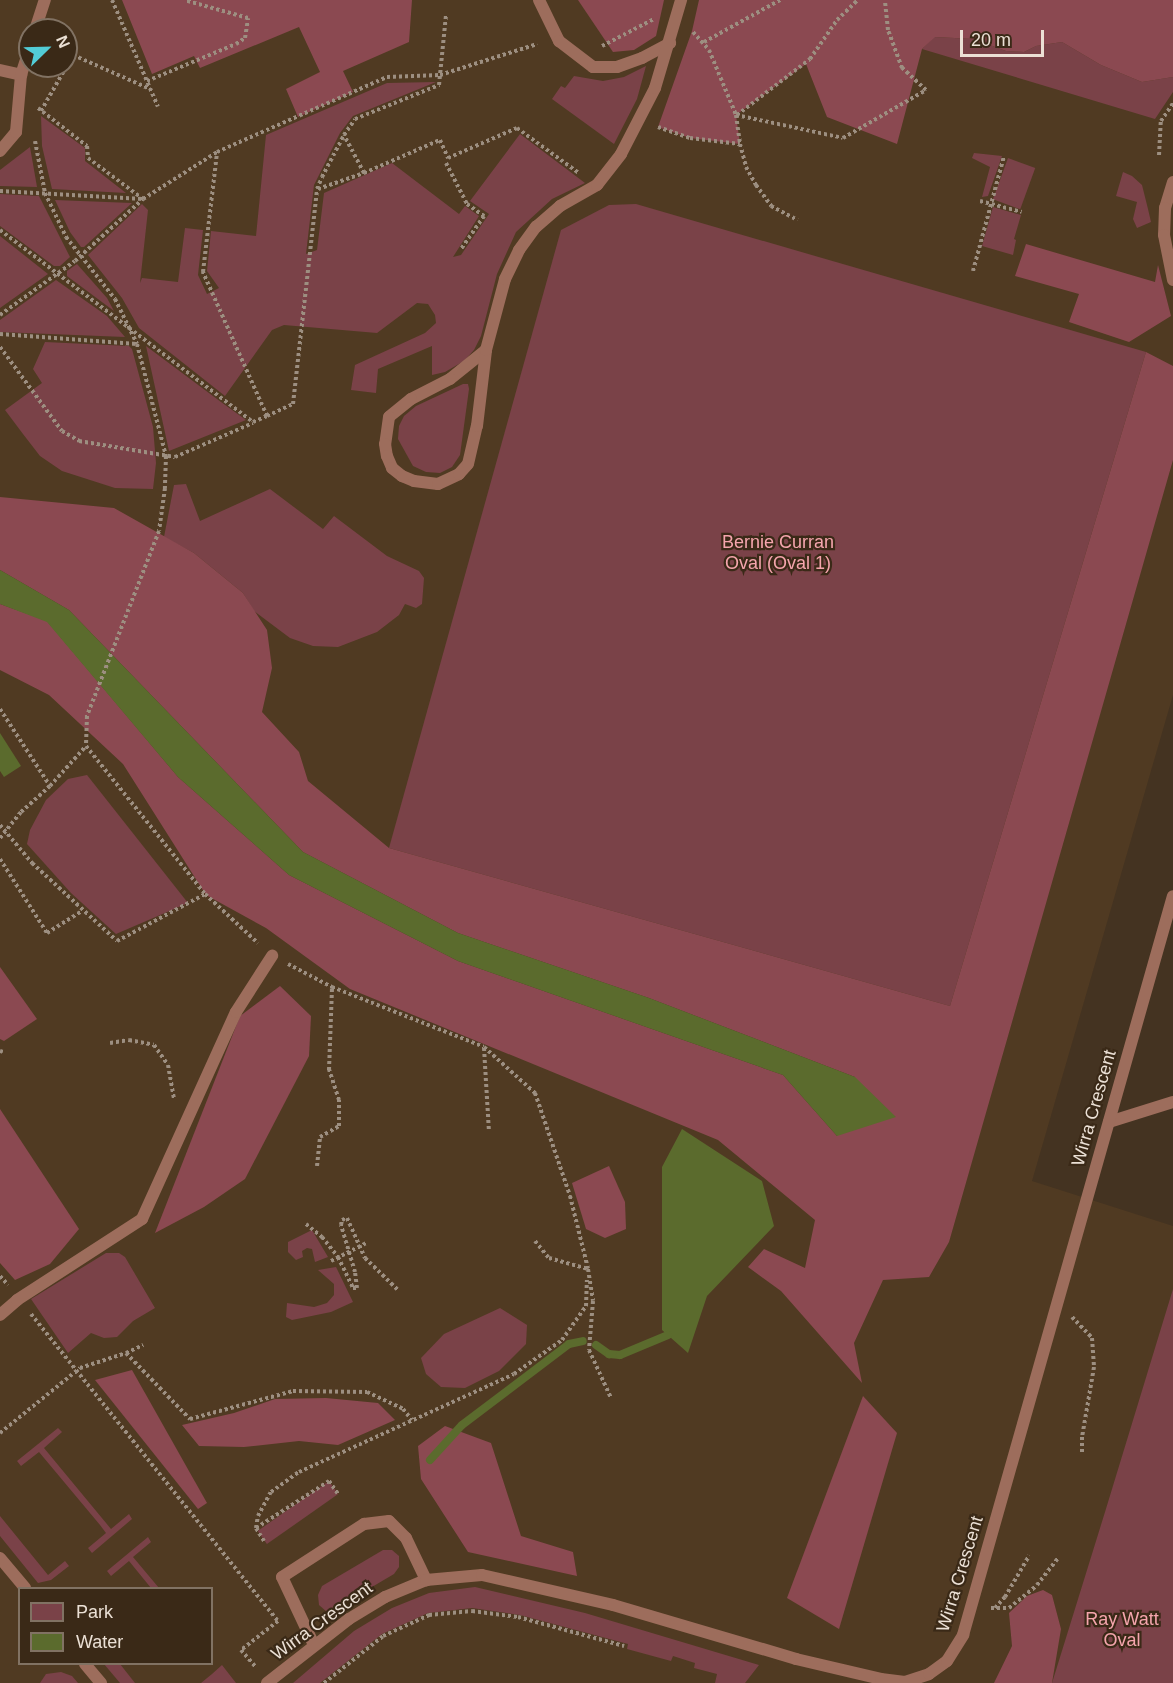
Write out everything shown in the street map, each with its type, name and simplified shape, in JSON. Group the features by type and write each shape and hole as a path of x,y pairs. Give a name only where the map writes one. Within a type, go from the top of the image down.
{"lane":[{"path":"39,18 45,0"},
{"path":"539,0 559,41 593,67 617,67 642,58 670,43"},
{"path":"486,351 456,375 411,399 389,417 385,437 387,456 392,468 402,476 414,481 438,484 459,474 468,464 477,426 486,351 505,279 519,250 536,228 560,206 597,186 621,154 640,120 670,43 681,0"},
{"path":"0,70 18,74"},
{"path":"0,151 16,132 21,78"},
{"path":"1173,182 1165,208 1164,235 1173,280"},
{"name":"Wirra Crescent","path":"267,1683 314,1645 385,1597 426,1580 482,1575 521,1582 613,1605 796,1659 904,1682 929,1674 947,1661 963,1635 1173,896"},
{"path":"0,1315 19,1299 142,1219 236,1012 272,956"},
{"path":"1109,1122 1173,1102"},
{"path":"314,1645 282,1577 364,1524 389,1521 406,1538 426,1580"},
{"path":"0,1558 23,1587"},
{"path":"86,1665 101,1683"}],"path":[{"path":"112,0 158,107"},
{"path":"147,81 246,38 248,18 184,0"},
{"path":"705,42 780,0"},
{"path":"736,115 810,59 837,20 858,0"},
{"path":"736,115 843,138 926,90 902,68 888,30 885,0"},
{"path":"0,347 62,431 79,441 175,457 293,404 317,189 344,135 355,119 439,85 446,15"},
{"path":"573,52 604,46 655,19"},
{"path":"692,31 705,42 736,115 746,167 771,206 797,220"},
{"path":"0,315 58,274 143,199 217,152 387,77 440,75 537,44"},
{"path":"78,57 150,89"},
{"path":"41,111 60,78"},
{"path":"1159,155 1161,121 1173,103"},
{"path":"34,105 87,146 88,158 143,199"},
{"path":"640,120 690,138 740,144"},
{"path":"317,189 364,173 440,140 448,158 518,128 597,186"},
{"path":"344,135 364,173"},
{"path":"217,152 203,272 267,416"},
{"path":"0,838 21,812 50,786 86,746 87,716 159,531 164,500 166,456 137,344 115,299 66,237 45,193 37,156"},
{"path":"973,271 1004,156"},
{"path":"446,163 467,204 483,216 461,249"},
{"path":"0,191 143,199"},
{"path":"980,201 1022,212"},
{"path":"0,230 254,422"},
{"path":"0,334 137,344"},
{"path":"0,709 50,786"},
{"path":"86,746 205,894 272,956 332,987 484,1047 535,1093 570,1196 588,1269 593,1301 589,1350 611,1398"},
{"path":"0,825 4,832 82,911 117,941 205,894"},
{"path":"0,859 47,933 82,911"},
{"path":"317,1166 320,1137 339,1126 339,1100 329,1070 332,987"},
{"path":"110,1043 129,1041 154,1045 168,1065 174,1109"},
{"path":"484,1047 489,1131"},
{"path":"306,1224 322,1237 338,1257 353,1288 357,1288 356,1272 341,1225 344,1217 365,1258 399,1291"},
{"path":"535,1241 549,1258 588,1269"},
{"path":"331,1262 366,1243"},
{"path":"264,1541 256,1528 258,1516 271,1492 298,1472 514,1374 562,1340 586,1306 588,1269"},
{"path":"0,1276 278,1620 241,1650 256,1668"},
{"path":"1056,1308 1076,1319 1092,1338 1094,1367 1082,1437 1082,1455"},
{"path":"0,1433 76,1371 143,1346"},
{"path":"126,1353 190,1419 293,1391 367,1392 403,1409 412,1420"},
{"path":"256,1528 329,1481 338,1494"},
{"path":"995,1608 1005,1597 1029,1556"},
{"path":"971,1607 1009,1608 1037,1585 1058,1558"},
{"path":"324,1683 383,1636 429,1615 472,1611 518,1617 624,1646"}],"shaded area":[{"path":"0,0 1173,0 1173,695 1032,1181 1173,1226 1173,1683 0,1683"},
{"path":"122,0 412,0 409,42 343,71 353,92 298,117 286,89 320,72 299,27 200,68 194,56 152,74"},
{"path":"578,0 664,0 656,36 634,50 613,52"},
{"path":"699,0 1173,0 1173,77 1142,82 1101,65 1062,42 1036,46 1024,52 1006,51 974,39 935,37 922,49 897,144 827,117 806,64 736,115 740,144 690,138 658,127 692,31"},
{"path":"1026,244 1155,282 1158,265 1171,316 1129,342 1069,322 1079,294 1015,276"},
{"path":"1146,352 1173,366 1173,460 949,1242 929,1277 883,1280 854,1343 862,1383 781,1291 748,1267 764,1249 805,1268 815,1220 718,1140 350,989 266,928 206,895 123,764 49,695 0,670 0,604 47,621 178,777 289,875 458,961 783,1075 837,1136 855,1077 649,998 458,933 303,852 69,610 0,570 0,497 114,508 194,553 243,593 267,630 272,668 262,712 299,752 308,781 389,848 950,1006"},
{"path":"0,967 37,1019 4,1041 0,1039"},
{"path":"280,986 311,1016 309,1056 245,1179 204,1207 155,1233 240,1016"},
{"path":"0,1109 79,1229 50,1264 15,1280 0,1263"},
{"path":"609,1166 625,1202 626,1229 605,1238 586,1229 572,1183"},
{"path":"132,1370 207,1503 198,1509 95,1380"},
{"path":"863,1396 897,1433 839,1629 787,1598"},
{"path":"326,1398 378,1403 395,1420 338,1445 299,1441 244,1447 199,1446 182,1425 234,1413 275,1399"},
{"path":"445,1426 491,1443 521,1536 573,1552 577,1576 468,1552 421,1479 418,1446"},
{"path":"1043,1590 1052,1595 1061,1629 1052,1683 994,1683 1012,1646 1009,1613 1027,1596"}],"green space":[{"path":"934,37 974,39 1006,51 1024,52 1036,46 1062,42 1101,65 1142,82 1173,77 1173,92 1155,119 922,49"},
{"path":"646,66 637,99 614,144 552,99 561,86 565,88 574,76 603,81 624,77"},
{"path":"436,82 353,116 340,133 314,185 306,254 317,250 324,193 392,163 459,214 465,206 479,216 453,257 461,255 489,214 470,201 520,134 585,183 552,199 516,232 497,274 481,336 474,350 464,361 445,372 432,375 432,346 378,369 376,393 351,390 355,365 425,333 436,323 435,315 428,304 417,303 377,333 284,325 272,330 225,396 139,328 122,298 88,255 142,204 148,210 140,283 142,278 178,282 185,228 203,230 198,275 207,294 219,288 207,271 211,231 256,236 266,135 387,83"},
{"path":"41,116 85,148 85,161 126,193 52,189 42,146"},
{"path":"30,147 37,187 0,186 0,170"},
{"path":"974,153 1002,156 988,196 982,197 990,167 972,158"},
{"path":"1008,158 1035,168 1020,209 993,199"},
{"path":"1123,172 1142,185 1151,222 1137,228 1133,219 1137,202 1116,196"},
{"path":"0,194 39,196 70,257 60,266 54,266 0,226"},
{"path":"55,200 132,203 84,247 81,247 70,232"},
{"name":"Bernie Curran Oval (Oval 1)","path":"636,204 1146,352 950,1006 389,848 561,230 609,205"},
{"path":"993,207 1021,215 1014,239 1016,240 1013,255 982,246"},
{"path":"0,236 48,274 0,308"},
{"path":"77,264 107,298 114,311 67,276 67,271"},
{"path":"56,280 107,316 125,337 0,332 0,320"},
{"path":"45,342 129,346 132,349 153,427 156,463 153,489 115,488 62,471 40,456 5,410 42,383 33,369"},
{"path":"146,346 221,402 246,420 169,451"},
{"path":"463,384 468,384 469,389 460,455 452,467 440,473 426,472 413,466 398,439 399,426 404,416 416,406"},
{"path":"186,484 200,521 270,489 323,529 334,516 387,556 419,571 424,578 422,604 416,608 405,604 399,615 377,632 338,647 313,646 290,638 254,611 243,593 194,553 164,537 174,485"},
{"path":"87,775 188,903 116,934 71,893 27,844 30,830 46,800 68,779"},
{"path":"312,1230 328,1257 315,1262 312,1249 307,1248 302,1251 303,1257 296,1260 288,1252 288,1242"},
{"path":"106,1253 119,1253 125,1257 155,1308 133,1321 117,1337 104,1338 91,1333 68,1353 31,1299"},
{"path":"336,1267 353,1302 331,1312 292,1320 286,1317 287,1303 314,1307 327,1303 334,1295 334,1284 318,1270"},
{"name":"Ray Watt Oval","path":"1173,1289 1173,1683 1052,1683 1105,1512"},
{"path":"500,1308 527,1325 526,1344 499,1371 465,1388 441,1387 426,1374 421,1358 444,1334"},
{"path":"58,1428 62,1432 44,1448 111,1529 129,1514 132,1519 92,1553 88,1548 106,1533 100,1525 39,1452 21,1466 17,1461"},
{"path":"329,1481 338,1494 267,1544 258,1531"},
{"path":"0,1516 48,1575 65,1561 69,1566 51,1580 38,1583 0,1536"},
{"path":"148,1537 151,1542 133,1557 158,1587 150,1587 129,1561 111,1576 107,1571"},
{"path":"383,1550 392,1550 399,1556 399,1567 394,1574 333,1610 327,1612 319,1605 318,1595 322,1586"},
{"path":"475,1587 585,1613 759,1665 745,1683 715,1683 717,1674 694,1668 695,1663 673,1656 671,1661 627,1649 628,1644 520,1615 472,1608 428,1613 382,1634 320,1683 293,1683 354,1631 392,1608 429,1593"},
{"path":"105,1665 121,1665 135,1683 120,1683"},
{"path":"222,1665 236,1683 201,1683 212,1674"},
{"path":"61,1672 72,1676 78,1683 40,1683 46,1674"}],"water":[{"path":"0,570 69,610 303,852 458,933 649,998 855,1077 896,1117 837,1136 783,1075 458,961 289,875 178,777 47,622 0,604"},
{"path":"0,733 21,766 4,777 0,771"},
{"path":"682,1129 762,1181 774,1226 707,1296 688,1353 662,1330 662,1167"}],"waterway":[{"path":"596,1345 609,1354 620,1355 668,1335"},
{"path":"430,1460 462,1425 569,1344 583,1341"}]}
